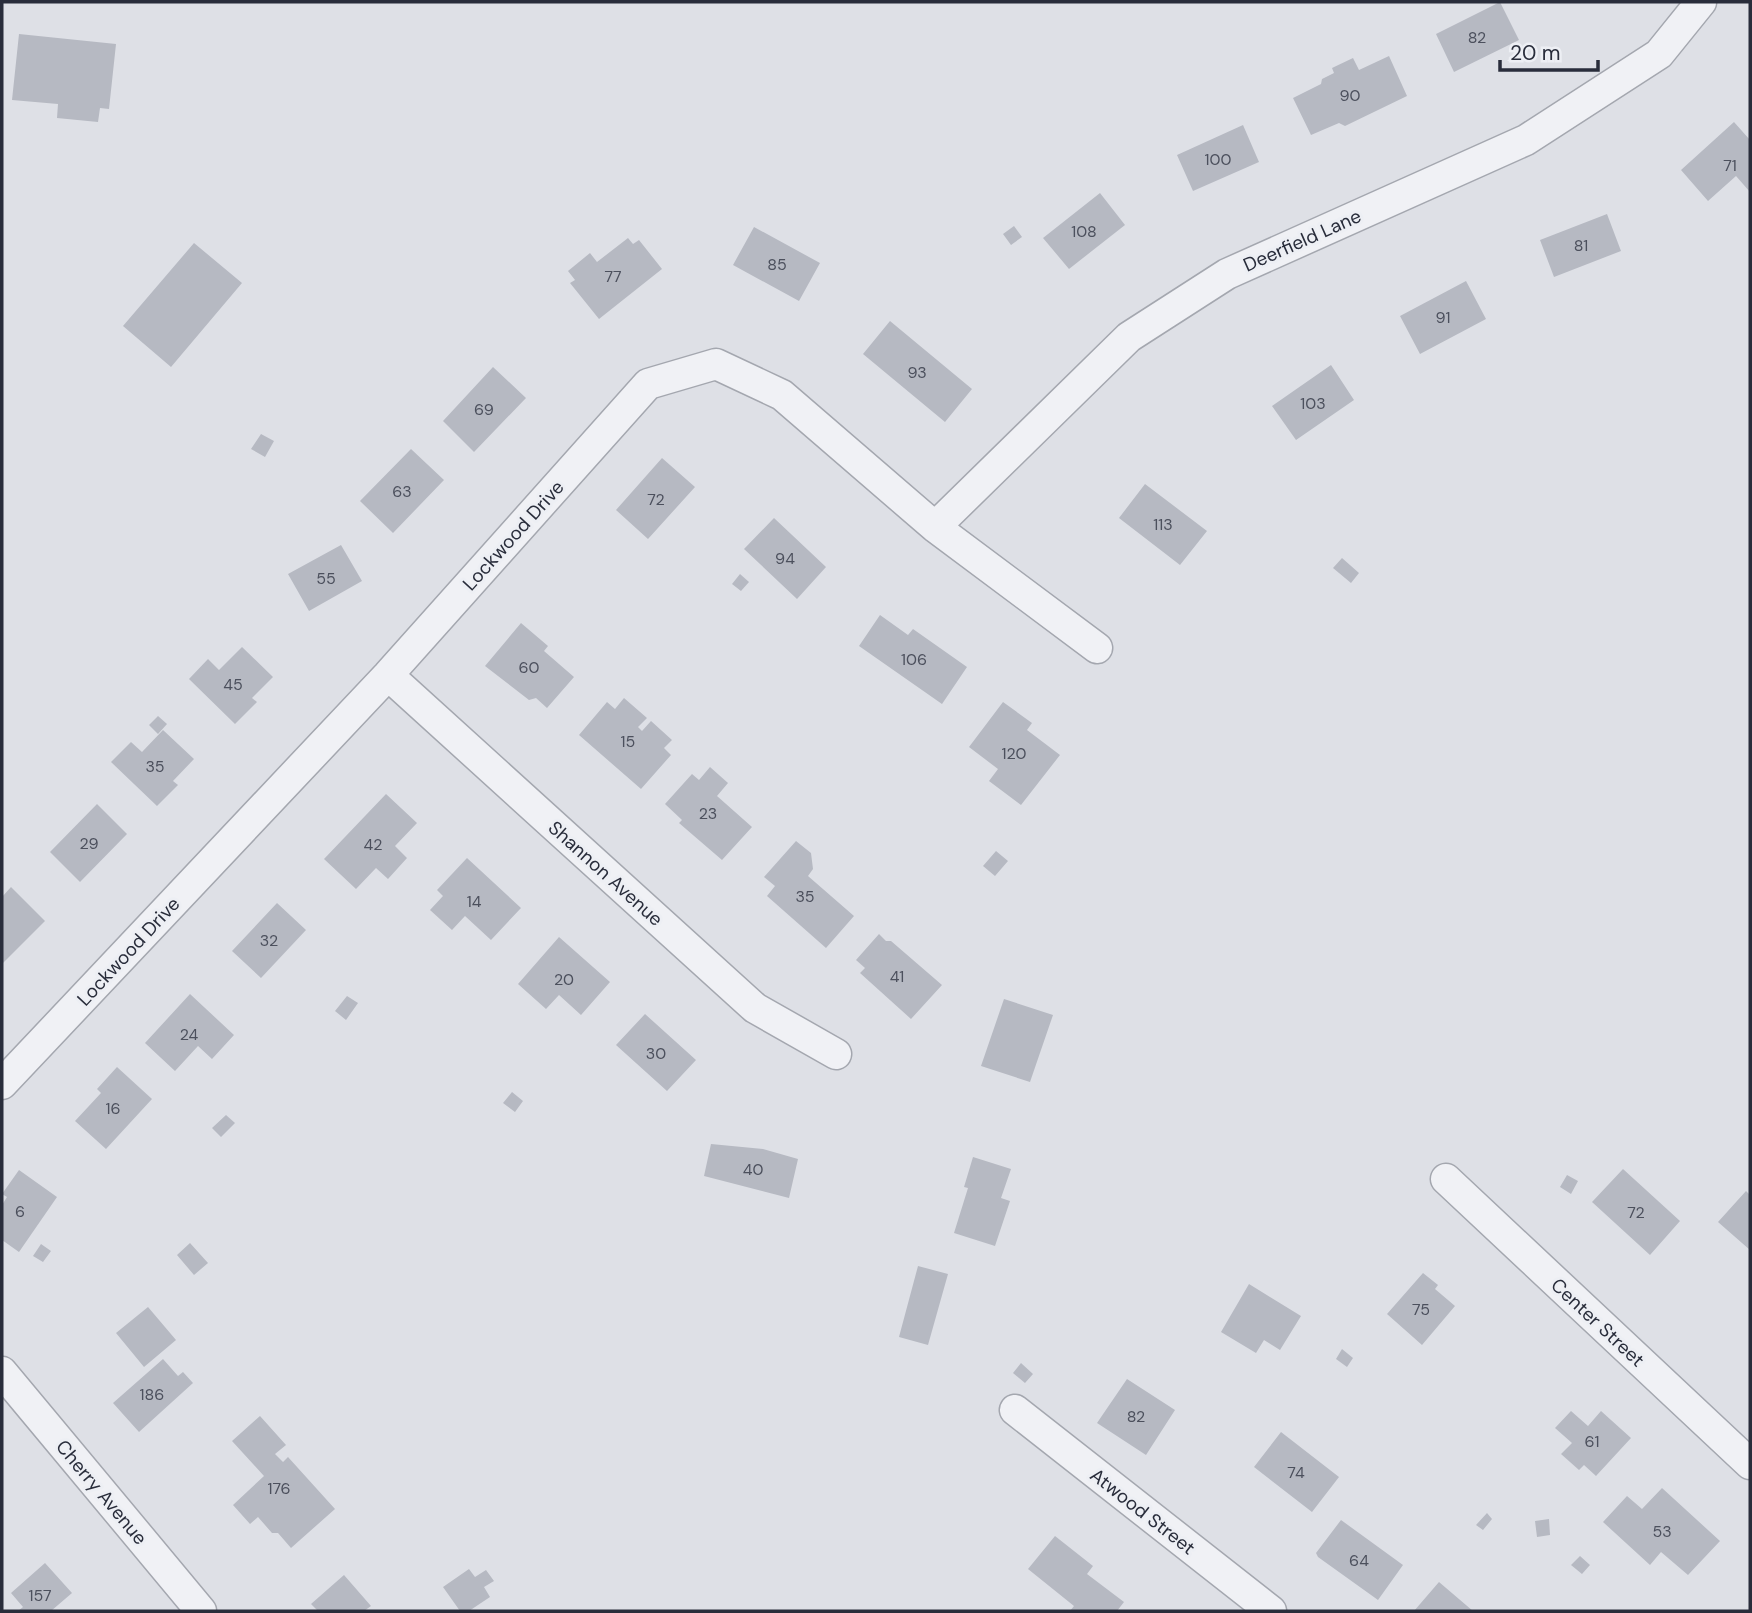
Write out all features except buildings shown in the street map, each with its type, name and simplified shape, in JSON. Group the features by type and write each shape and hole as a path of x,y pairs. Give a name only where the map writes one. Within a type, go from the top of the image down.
{"street":[{"name":"Deerfield Lane","path":"935,527 1129,337 1227,274 1526,140 1659,54 1701,2"},
{"name":"Lockwood Drive","path":"2,1084 388,675 648,384 716,364 782,395 935,527 1097,648"},
{"name":"Shannon Avenue","path":"388,675 755,1008 836,1054"},
{"name":"Center Street","path":"1447,1179 1750,1464"},
{"name":"Cherry Avenue","path":"2,1372 201,1611"},
{"name":"Atwood Street","path":"1015,1410 1271,1611"}]}
